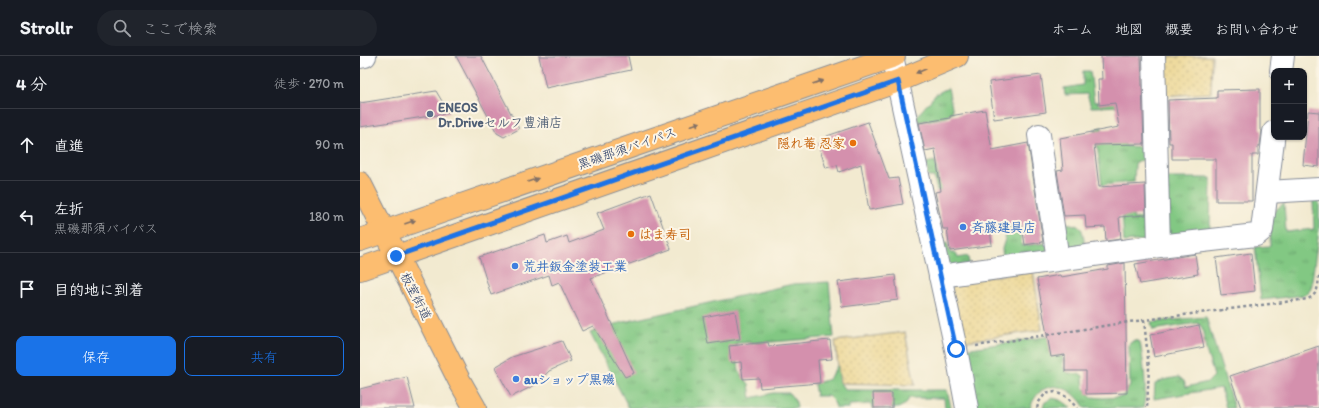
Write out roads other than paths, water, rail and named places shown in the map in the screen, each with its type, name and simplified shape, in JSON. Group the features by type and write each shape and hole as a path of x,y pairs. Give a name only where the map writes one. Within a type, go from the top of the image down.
{"main road":[{"name":"黒磯那須バイパス","path":"360,240 893,56"},
{"name":"黒磯那須バイパス","path":"360,269 898,81 957,56"},
{"name":"板室街道","path":"360,183 458,380 475,408"}],"street":[{"path":"360,57 365,56"},
{"path":"893,56 956,349 967,408"},
{"path":"1154,56 1159,246"},
{"path":"1281,68 1283,56"},
{"path":"1038,135 1058,260"},
{"path":"940,276 1159,246 1256,235 1262,230 1273,140"},
{"path":"1267,192 1319,189"}],"place":[{"name":"ENEOS Dr.Driveセルフ豊浦店","path":"430,114"},
{"name":"隠れ菴 忍家","path":"853,143"},
{"name":"斉藤建具店","path":"963,227"},
{"name":"はま寿司","path":"631,234"},
{"name":"荒井鈑金塗装工業","path":"515,266"},
{"name":"auショップ黒磯","path":"516,379"}]}
